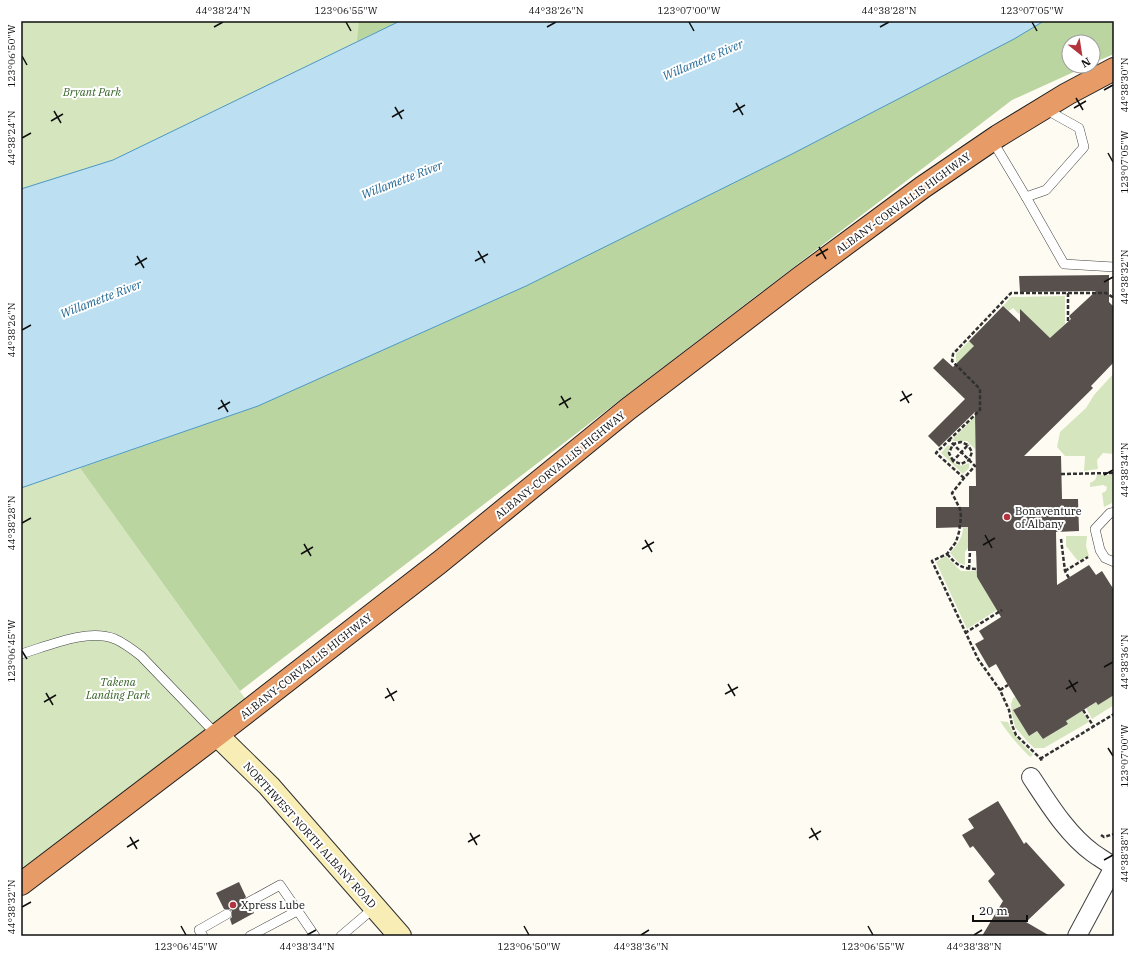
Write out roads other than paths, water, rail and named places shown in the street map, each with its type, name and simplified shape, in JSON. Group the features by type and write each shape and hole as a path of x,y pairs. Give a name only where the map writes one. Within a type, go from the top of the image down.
{"highway":[{"name":"ALBANY-CORVALLIS HIGHWAY","path":"21,884 217,735 440,562 634,405 800,277 923,187 992,140 1067,94 1114,69"}],"main road":[{"name":"NORTHWEST NORTH ALBANY ROAD","path":"217,735 269,786 400,936"}],"street":[{"path":"1031,777 1058,817 1074,835 1093,853 1114,867 1077,936"}],"lane":[{"path":"1026,197 1046,190 1084,147 1079,128 1044,108"},
{"path":"992,140 1064,264 1114,267"},
{"path":"1114,512 1110,513 1095,529 1100,550 1105,558 1114,562"},
{"path":"21,654 89,635 102,635 114,638 128,645 141,656 217,735"},
{"path":"249,902 280,885 315,936"},
{"path":"341,936 375,907"},
{"path":"250,936 297,911"},
{"path":"203,936 199,930 227,914"}],"water":[{"name":"Willamette River","path":"400,21 1044,21 1014,39 792,154 526,286 258,406 21,488 21,189 113,160"}],"place":[{"name":"Bonaventure of Albany","path":"1007,517"},
{"name":"Xpress Lube","path":"233,905"}],"park label":[{"name":"Bryant Park","path":"92,92"},
{"name":"Takena Landing Park","path":"118,688"}]}
